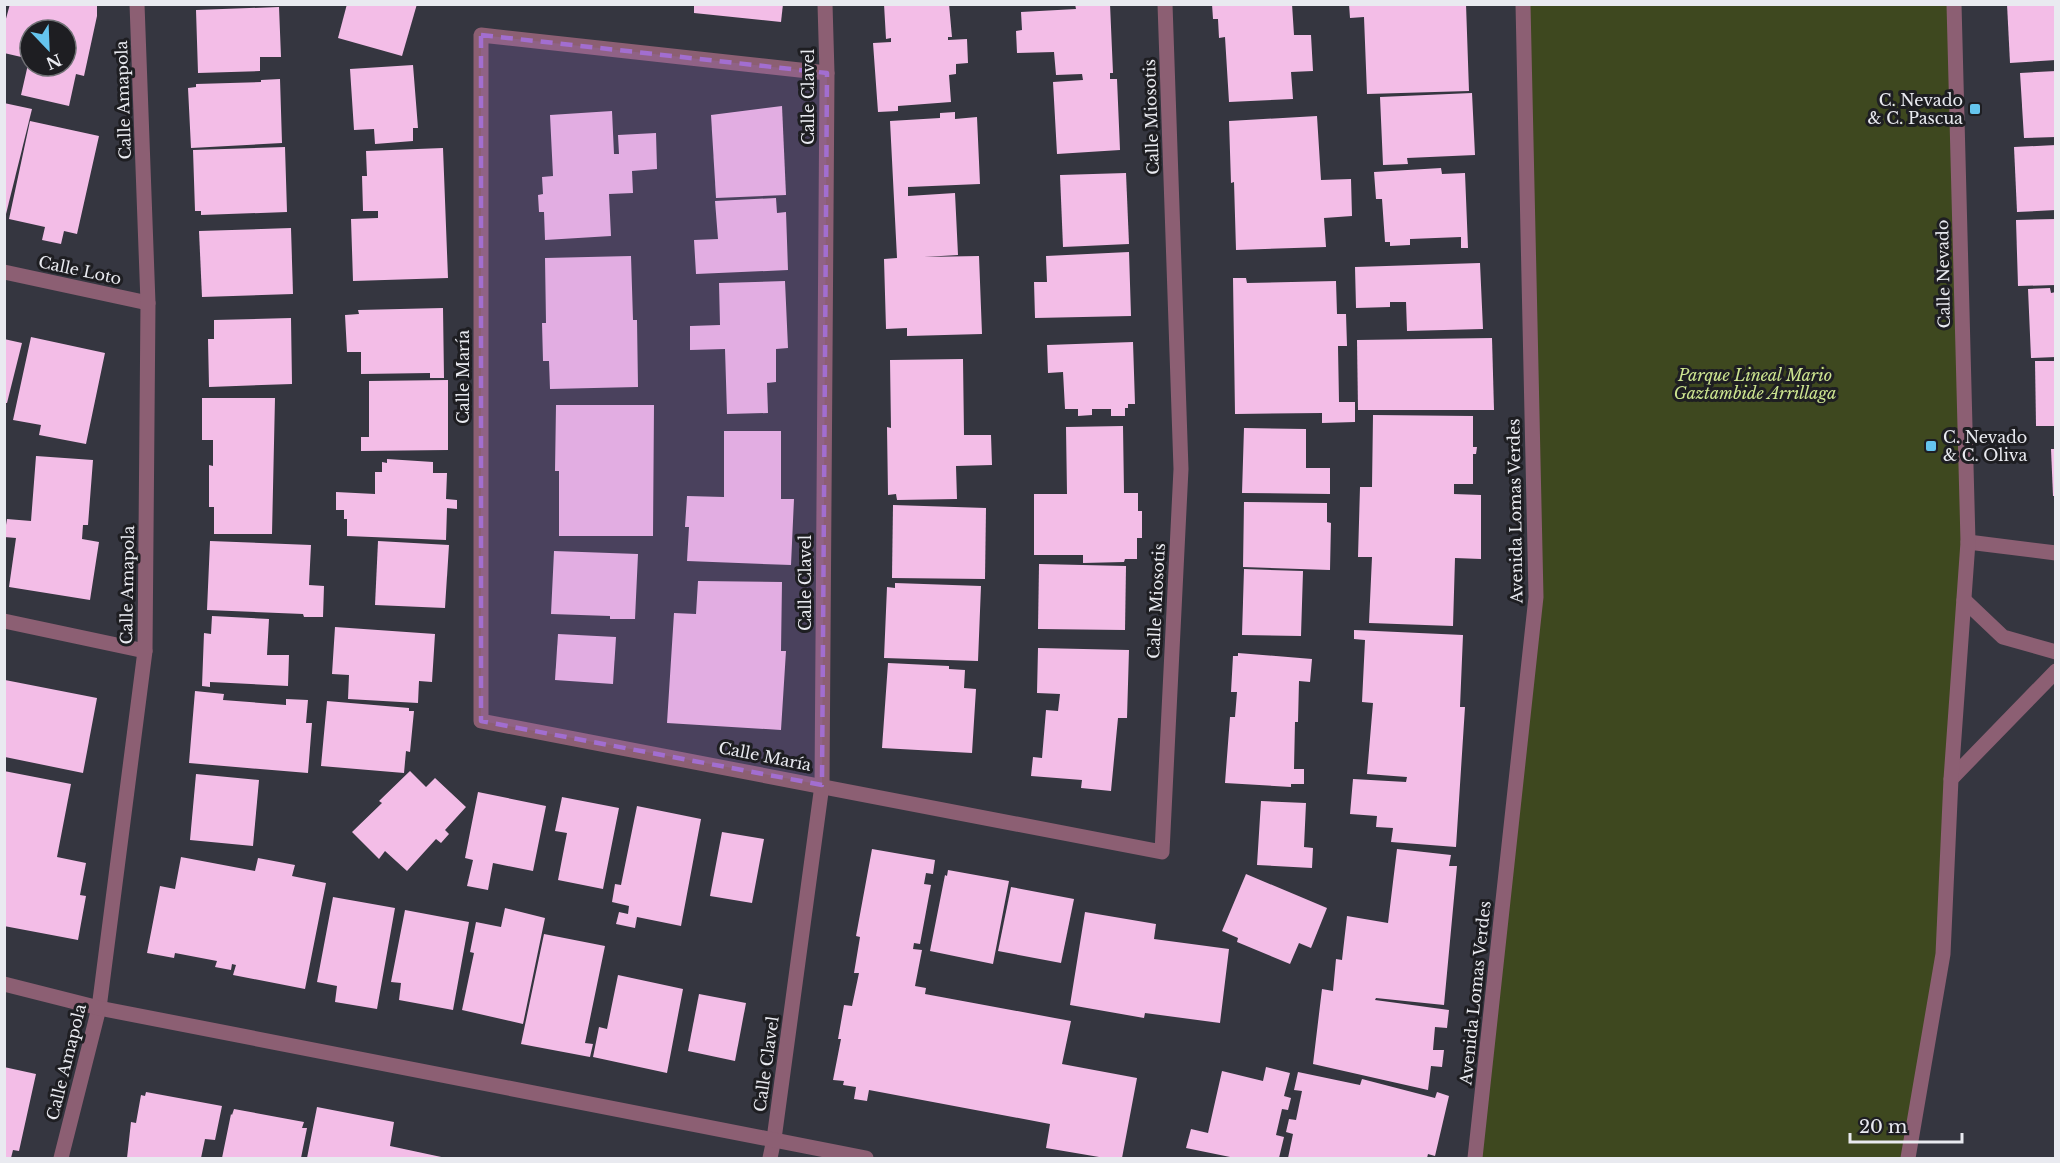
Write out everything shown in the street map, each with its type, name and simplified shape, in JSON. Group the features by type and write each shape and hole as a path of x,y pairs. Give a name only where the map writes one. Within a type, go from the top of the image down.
{"street":[{"name":"Calle Amapola","path":"61,1158 99,1008 145,651 148,303 137,4"},
{"name":"Calle Clavel","path":"770,1158 822,785 827,74 825,4"},
{"name":"Calle Miosotis","path":"822,785 1162,852 1181,469 1165,4"},
{"name":"Avenida Lomas Verdes","path":"1475,1158 1536,597 1522,4"},
{"name":"Calle Nevado","path":"1908,1158 1942,954 1951,779 1968,542 1954,4"},
{"name":"Calle María","path":"822,785 481,721 481,34 827,74"},
{"name":"Calle Loto","path":"4,272 148,303"},
{"path":"1968,542 2055,553"},
{"path":"1964,600 2003,637 2055,652"},
{"path":"4,621 145,651"},
{"path":"1951,779 2055,670"},
{"path":"4,984 99,1008 866,1158"}],"highlighted area":[{"path":"481,35 827,73 822,785 481,721"}],"green space":[{"name":"Parque Lineal Mario Gaztambide Arrillaga","path":"1523,5 1954,5 1968,542 1943,954 1908,1158 1475,1158 1536,597"}],"building":[{"path":"10,4 97,4 97,16 84,76 78,74 78,18 18,18 18,56 4,53 4,26"},
{"path":"347,4 417,4 402,56 338,38"},
{"path":"694,4 783,4 781,22 694,13"},
{"path":"884,4 949,4 952,37 948,37 948,40 967,39 968,63 956,64 956,74 949,75 951,102 898,106 898,111 878,112 873,43 891,42 891,38 886,39"},
{"path":"1075,4 1110,4 1113,73 1110,73 1110,79 1117,79 1120,150 1057,154 1053,82 1083,80 1082,74 1056,75 1054,52 1017,53 1016,31 1022,30 1021,12 1076,9"},
{"path":"1212,4 1292,4 1294,35 1311,35 1313,71 1291,72 1293,99 1229,102 1225,37 1219,38 1218,19 1213,19"},
{"path":"1349,4 1466,4 1469,91 1367,94 1364,17 1350,18"},
{"path":"2007,4 2056,4 2056,60 2010,63"},
{"path":"279,7 281,57 260,57 260,71 198,73 196,10"},
{"path":"413,65 418,128 413,128 413,141 375,144 374,129 354,130 350,69"},
{"path":"2056,71 2056,137 2024,138 2020,73"},
{"path":"25,78 75,78 69,106 21,95"},
{"path":"280,79 282,143 191,148 188,88 196,87 196,84 261,82 261,80"},
{"path":"1472,93 1475,155 1407,158 1408,164 1383,165 1380,97"},
{"path":"4,103 32,109 5,218 4,218"},
{"path":"782,106 786,195 716,198 711,115"},
{"path":"612,111 614,154 619,154 618,135 656,133 657,169 632,171 633,193 609,194 611,236 545,240 544,212 539,212 538,195 543,194 542,177 553,176 550,115"},
{"path":"955,112 955,119 977,117 980,184 908,187 908,196 955,193 958,255 924,257 979,256 982,334 907,336 907,328 886,329 884,259 897,258 890,121 940,118 940,113"},
{"path":"1317,116 1321,180 1351,179 1352,216 1324,218 1326,247 1236,250 1229,121"},
{"path":"30,121 99,136 77,234 64,231 61,244 42,240 45,227 9,219"},
{"path":"2056,145 2056,210 2017,212 2014,147"},
{"path":"285,147 287,212 201,215 201,211 195,211 193,150"},
{"path":"443,148 448,278 353,281 351,219 378,218 378,211 363,211 362,176 367,176 366,151"},
{"path":"1441,168 1442,174 1465,173 1468,248 1461,248 1461,237 1410,239 1410,245 1390,246 1390,242 1385,242 1382,199 1376,199 1374,172"},
{"path":"1126,173 1129,244 1063,247 1060,175"},
{"path":"776,198 777,213 786,212 788,270 696,274 694,240 718,239 715,201"},
{"path":"2056,219 2056,285 2018,286 2016,220"},
{"path":"291,228 293,294 202,297 199,231"},
{"path":"1129,252 1131,316 1035,318 1034,282 1047,282 1046,256"},
{"path":"631,256 633,320 637,320 638,387 550,389 549,361 543,361 542,323 546,323 545,258"},
{"path":"1480,263 1483,329 1407,331 1406,302 1390,302 1390,307 1356,308 1355,267"},
{"path":"1233,278 1246,278 1247,283 1336,281 1337,314 1346,314 1347,346 1338,346 1339,402 1355,402 1355,422 1322,423 1322,413 1235,414"},
{"path":"785,281 788,348 776,349 776,382 767,383 768,413 727,414 725,349 690,350 690,326 720,325 719,283"},
{"path":"2050,288 2051,293 2056,292 2056,357 2031,358 2028,289"},
{"path":"443,308 444,378 430,378 430,373 361,374 361,352 347,352 345,315 359,314 358,310"},
{"path":"291,318 292,384 209,387 208,339 214,339 214,320"},
{"path":"31,337 105,353 86,444 39,435 41,425 13,420"},
{"path":"1492,338 1494,410 1358,410 1357,340"},
{"path":"4,339 22,343 7,403 4,403"},
{"path":"1133,342 1135,404 1128,404 1128,408 1125,408 1125,416 1111,416 1111,409 1092,409 1092,415 1078,416 1078,409 1065,409 1063,372 1048,373 1047,345"},
{"path":"963,359 964,435 991,435 992,465 956,466 957,499 897,500 896,494 888,495 887,427 891,428 890,360"},
{"path":"2035,361 2056,361 2056,426 2036,426"},
{"path":"448,380 448,450 361,451 361,437 369,437 369,381"},
{"path":"202,398 275,398 272,534 214,534 214,507 209,507 209,465 213,466 213,440 202,440"},
{"path":"556,405 654,405 653,536 559,536 559,471 555,471"},
{"path":"1373,415 1473,416 1473,447 1477,447 1476,454 1473,454 1473,484 1454,484 1454,494 1481,495 1481,559 1455,558 1453,626 1369,623 1372,557 1358,557 1360,487 1372,487"},
{"path":"1123,426 1124,493 1138,493 1138,511 1142,511 1142,538 1137,538 1137,559 1125,559 1124,562 1083,563 1083,555 1034,555 1034,494 1067,494 1066,427"},
{"path":"1244,428 1306,429 1306,468 1330,468 1330,494 1242,493"},
{"path":"724,431 781,431 781,499 794,499 791,565 687,561 689,527 685,527 687,496 724,497"},
{"path":"2051,449 2056,449 2056,496 2053,496"},
{"path":"36,456 93,460 88,525 83,525 82,539 99,542 90,600 9,587 16,538 4,537 7,519 31,521"},
{"path":"387,459 433,462 433,473 447,473 446,499 457,500 457,509 447,508 446,540 347,536 347,519 344,519 344,510 336,510 336,492 375,494 375,472 382,472 382,462 387,463"},
{"path":"1244,502 1327,503 1327,522 1331,523 1330,570 1243,567"},
{"path":"893,505 986,508 985,579 892,578"},
{"path":"210,541 311,545 309,585 324,586 323,617 207,610"},
{"path":"378,541 449,545 445,608 375,605"},
{"path":"554,551 638,554 635,619 551,614"},
{"path":"1039,564 1126,566 1125,630 1038,629"},
{"path":"1244,569 1303,571 1301,636 1242,635"},
{"path":"698,581 782,582 781,651 786,651 781,730 667,723 674,613 696,614"},
{"path":"895,583 981,586 978,661 884,658 887,587 895,588"},
{"path":"212,616 269,619 267,655 289,655 288,686 210,682 210,687 202,686 204,633 211,634"},
{"path":"335,627 435,634 432,682 419,681 418,703 348,699 349,675 332,674"},
{"path":"1354,630 1463,635 1460,707 1465,707 1456,847 1391,842 1393,828 1376,827 1377,816 1350,814 1353,779 1406,782 1407,777 1367,774 1373,703 1362,702 1365,640 1354,639"},
{"path":"558,634 616,637 613,684 555,680"},
{"path":"1038,648 1129,650 1127,718 1118,718 1111,791 1081,788 1082,780 1031,776 1033,757 1042,758 1046,710 1058,711 1060,694 1037,693"},
{"path":"1238,653 1312,659 1310,682 1299,681 1298,722 1295,722 1294,769 1304,769 1304,784 1291,784 1291,787 1225,783 1230,717 1235,717 1237,692 1231,692 1233,656 1238,656"},
{"path":"888,663 949,666 949,669 965,670 964,688 976,689 972,753 882,748"},
{"path":"5,680 97,698 83,773 5,757"},
{"path":"195,691 224,694 223,700 286,705 286,699 308,700 306,723 312,723 308,773 189,763"},
{"path":"327,701 409,708 409,711 414,711 410,752 406,751 404,773 321,766"},
{"path":"4,771 71,784 57,857 86,863 80,895 86,896 78,940 4,926"},
{"path":"410,771 426,787 435,778 466,807 445,830 449,834 441,843 436,839 407,871 385,851 379,859 352,832"},
{"path":"196,774 259,780 253,846 190,840"},
{"path":"478,792 546,806 533,871 493,863 488,890 467,886 473,860 465,858"},
{"path":"562,797 619,808 603,889 558,880 567,833 555,831"},
{"path":"1261,801 1306,803 1304,847 1313,848 1312,868 1257,865"},
{"path":"637,806 701,819 681,926 637,917 635,928 616,924 619,912 628,914 629,906 612,902 615,884 621,885"},
{"path":"722,832 764,839 752,903 710,896"},
{"path":"872,849 935,860 933,874 926,873 924,884 931,885 920,944 914,943 913,949 922,950 915,986 926,988 925,994 1071,1021 1062,1064 1137,1078 1122,1158 1105,1158 1046,1148 1050,1124 869,1090 867,1101 854,1099 856,1087 843,1085 844,1081 833,1080 841,1039 838,1039 844,1005 852,1006 859,973 854,973 860,937 856,936"},
{"path":"1397,849 1451,855 1449,866 1457,866 1444,1005 1376,998 1375,1000 1449,1010 1447,1028 1435,1027 1433,1050 1444,1050 1442,1067 1431,1066 1428,1090 1313,1064 1322,989 1333,991 1336,959 1342,960 1347,916 1388,923"},
{"path":"181,857 255,871 258,858 295,865 292,876 326,883 305,989 233,975 236,965 232,964 231,970 215,967 217,961 175,953 174,958 147,953 160,886 175,889"},
{"path":"948,870 1009,881 993,964 930,951 945,875 947,876"},
{"path":"1246,874 1327,908 1311,948 1299,943 1290,964 1237,942 1238,938 1222,931"},
{"path":"1011,887 1074,899 1061,963 998,951"},
{"path":"333,897 395,908 377,1009 335,1002 337,986 317,982"},
{"path":"505,908 545,918 523,1024 462,1010 474,953 470,952 476,922 501,927"},
{"path":"405,910 469,922 453,1010 399,1000 401,983 391,982"},
{"path":"1085,912 1156,924 1154,939 1229,949 1220,1023 1145,1013 1144,1018 1070,1005"},
{"path":"544,934 605,946 585,1043 593,1044 590,1057 521,1044"},
{"path":"618,975 683,989 667,1073 593,1057 599,1027 607,1029"},
{"path":"699,994 746,1003 735,1061 688,1051"},
{"path":"4,1067 36,1074 19,1151 13,1150 11,1158 4,1158"},
{"path":"1266,1067 1290,1073 1284,1096 1291,1098 1288,1110 1282,1109 1276,1135 1284,1137 1279,1158 1235,1158 1186,1148 1191,1129 1208,1133 1222,1071 1263,1081"},
{"path":"1298,1072 1360,1085 1362,1079 1435,1098 1437,1092 1449,1096 1435,1156 1428,1154 1427,1158 1288,1158 1293,1134 1286,1132 1289,1119 1296,1120 1302,1091 1294,1090"},
{"path":"146,1092 222,1106 215,1140 205,1139 201,1158 127,1158 131,1122 136,1123 141,1095 145,1096"},
{"path":"317,1107 394,1122 390,1146 446,1158 307,1158"},
{"path":"234,1109 304,1122 302,1128 307,1128 301,1158 222,1158"}],"place":[{"name":"C. Nevado & C. Pascua","path":"1975,109"},
{"name":"C. Nevado & C. Oliva","path":"1931,446"}]}
